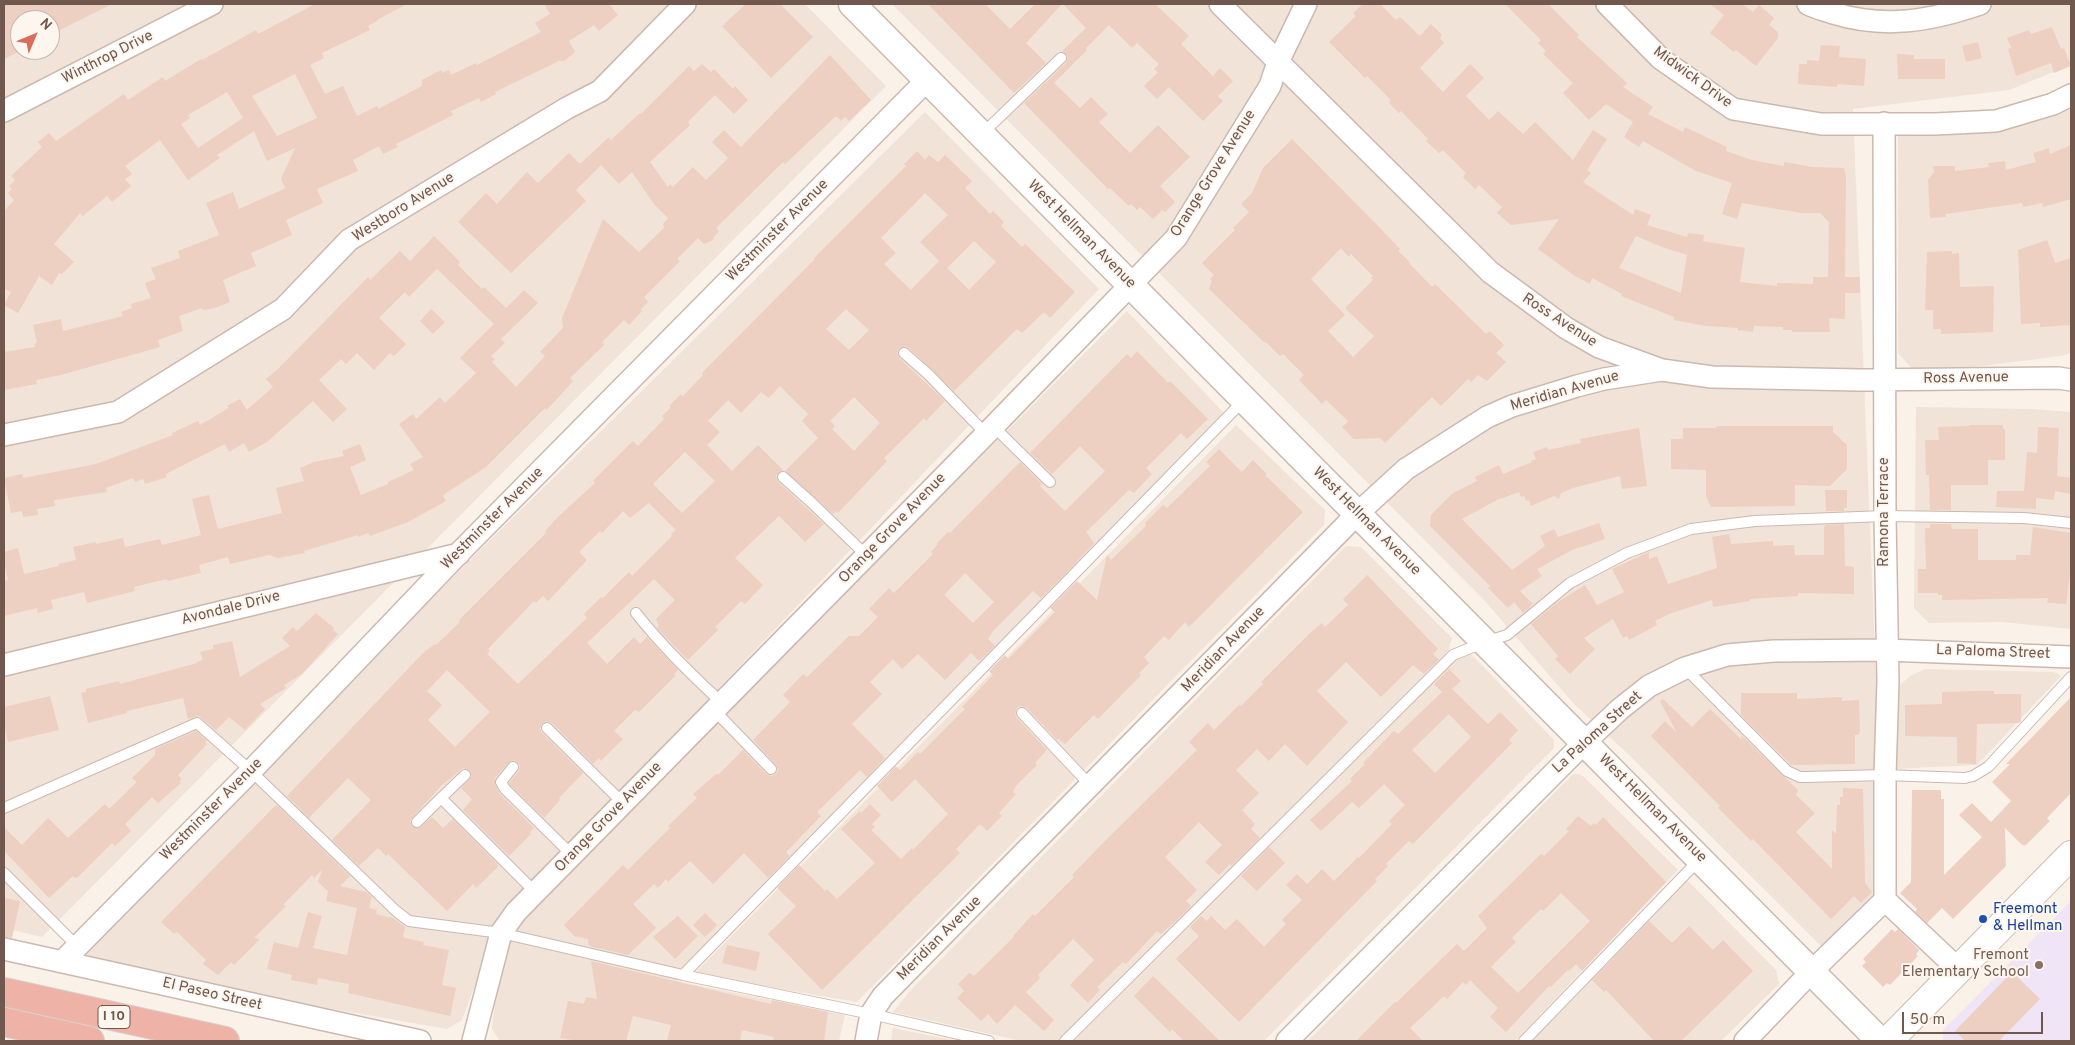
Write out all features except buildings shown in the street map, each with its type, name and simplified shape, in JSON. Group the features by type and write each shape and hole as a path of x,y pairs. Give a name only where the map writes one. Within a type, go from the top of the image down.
{"highway":[{"name":"I 10","path":"4,992 225,1041"},
{"path":"4,1022 90,1041"}],"main road":[{"path":"1888,1041 2071,854"}],"street":[{"name":"Winthrop Drive","path":"4,111 212,4"},
{"name":"Westboro Avenue","path":"4,435 118,412 283,309 349,240 568,108 600,91 685,4"},
{"name":"West Hellman Avenue","path":"852,4 1880,1041"},
{"name":"Ross Avenue","path":"1220,4 1467,251 1508,287 1566,328 1600,348 1662,370 1737,378 2067,378"},
{"name":"Orange Grove Avenue","path":"473,1041 501,933 516,912 867,556 1129,284 1176,238 1270,86 1278,62 1306,4"},
{"name":"Midwick Drive","path":"1606,4 1662,59 1733,109 1821,124 1884,123"},
{"path":"1808,4 1854,20 1897,23 1940,17 1980,4"},
{"name":"Westminster Avenue","path":"62,962 251,771 459,554 927,80"},
{"path":"1884,123 1996,121 2053,104 2071,95"},
{"name":"Ramona Terrace","path":"1884,123 1884,379 1886,650 1888,681 1885,775 1885,900"},
{"name":"Meridian Avenue","path":"866,1041 872,1014 883,996 1358,513 1406,469 1488,417 1520,403 1604,379 1662,370"},
{"name":"Avondale Drive","path":"4,665 459,554"},
{"name":"La Paloma Street","path":"1287,1041 1585,742 1635,696 1665,677 1685,668 1727,655 1749,652 1886,650 2071,657"},
{"path":"1745,1041 1812,971 1885,900 1958,969"},
{"name":"El Paseo Street","path":"4,949 420,1041"}],"lane":[{"path":"982,135 1061,58"},
{"path":"904,352 1050,482"},
{"path":"682,975 1244,400"},
{"path":"783,477 812,502 867,556"},
{"path":"1066,1041 1453,655 1485,642 1507,636 1570,583 1627,553 1691,529 1756,521 1885,516 2024,518 2071,523"},
{"path":"636,613 655,638 771,769"},
{"path":"1685,668 1793,774 1806,777 1885,775 1965,778 1981,772 1988,767 2071,677"},
{"path":"1022,713 1091,786"},
{"path":"4,808 197,723 251,771 396,911 409,921 501,933 682,975 872,1014 989,1041"},
{"path":"547,728 623,803"},
{"path":"513,767 501,782 505,789 572,855"},
{"path":"417,822 465,775"},
{"path":"441,798 535,892"},
{"path":"1524,1041 1700,859"},
{"path":"4,873 77,946"}],"shaded area":[{"path":"4,4 805,4 886,86 42,937 4,928"},
{"path":"892,4 2071,4 2071,65 2009,90 1853,109 1877,700 1877,893 1824,949 1627,753 1574,704 1485,601"},
{"path":"2071,109 2071,353 2061,356 1966,368 1912,369 1898,353 1898,135 1975,130 2059,115"},
{"path":"925,112 1099,289 518,899 490,944 462,1020 447,1029 74,964 463,567"},
{"path":"1127,311 1224,413 676,981 845,1015 839,1041 500,1041 492,1029 502,946 521,916"},
{"path":"1916,407 2032,409 2071,412 2071,629 2002,622 1929,623 1914,608"},
{"path":"1236,425 1325,510 1324,525 857,1002 694,974"},
{"path":"1346,546 1361,547 1452,638 1448,651 1058,1041 1021,1041 893,1012 910,991"},
{"path":"1471,654 1554,740 1554,748 1264,1041 1074,1041 1454,661"},
{"path":"1925,669 2054,672 2061,676 1977,765 1894,769 1897,688 1910,676"},
{"path":"1573,774 1579,774 1584,777 1678,870 1515,1041 1308,1041"},
{"path":"1686,879 1776,970 1779,984 1721,1041 1531,1041"},
{"name":"Fremont Elementary School","path":"2071,901 2071,1041 1943,1041 1943,1030"},
{"path":"893,1028 957,1041 891,1041"}],"place":[{"name":"Freemont & Hellman","path":"1983,919"},
{"name":"Fremont Elementary School","path":"2039,965"}]}
